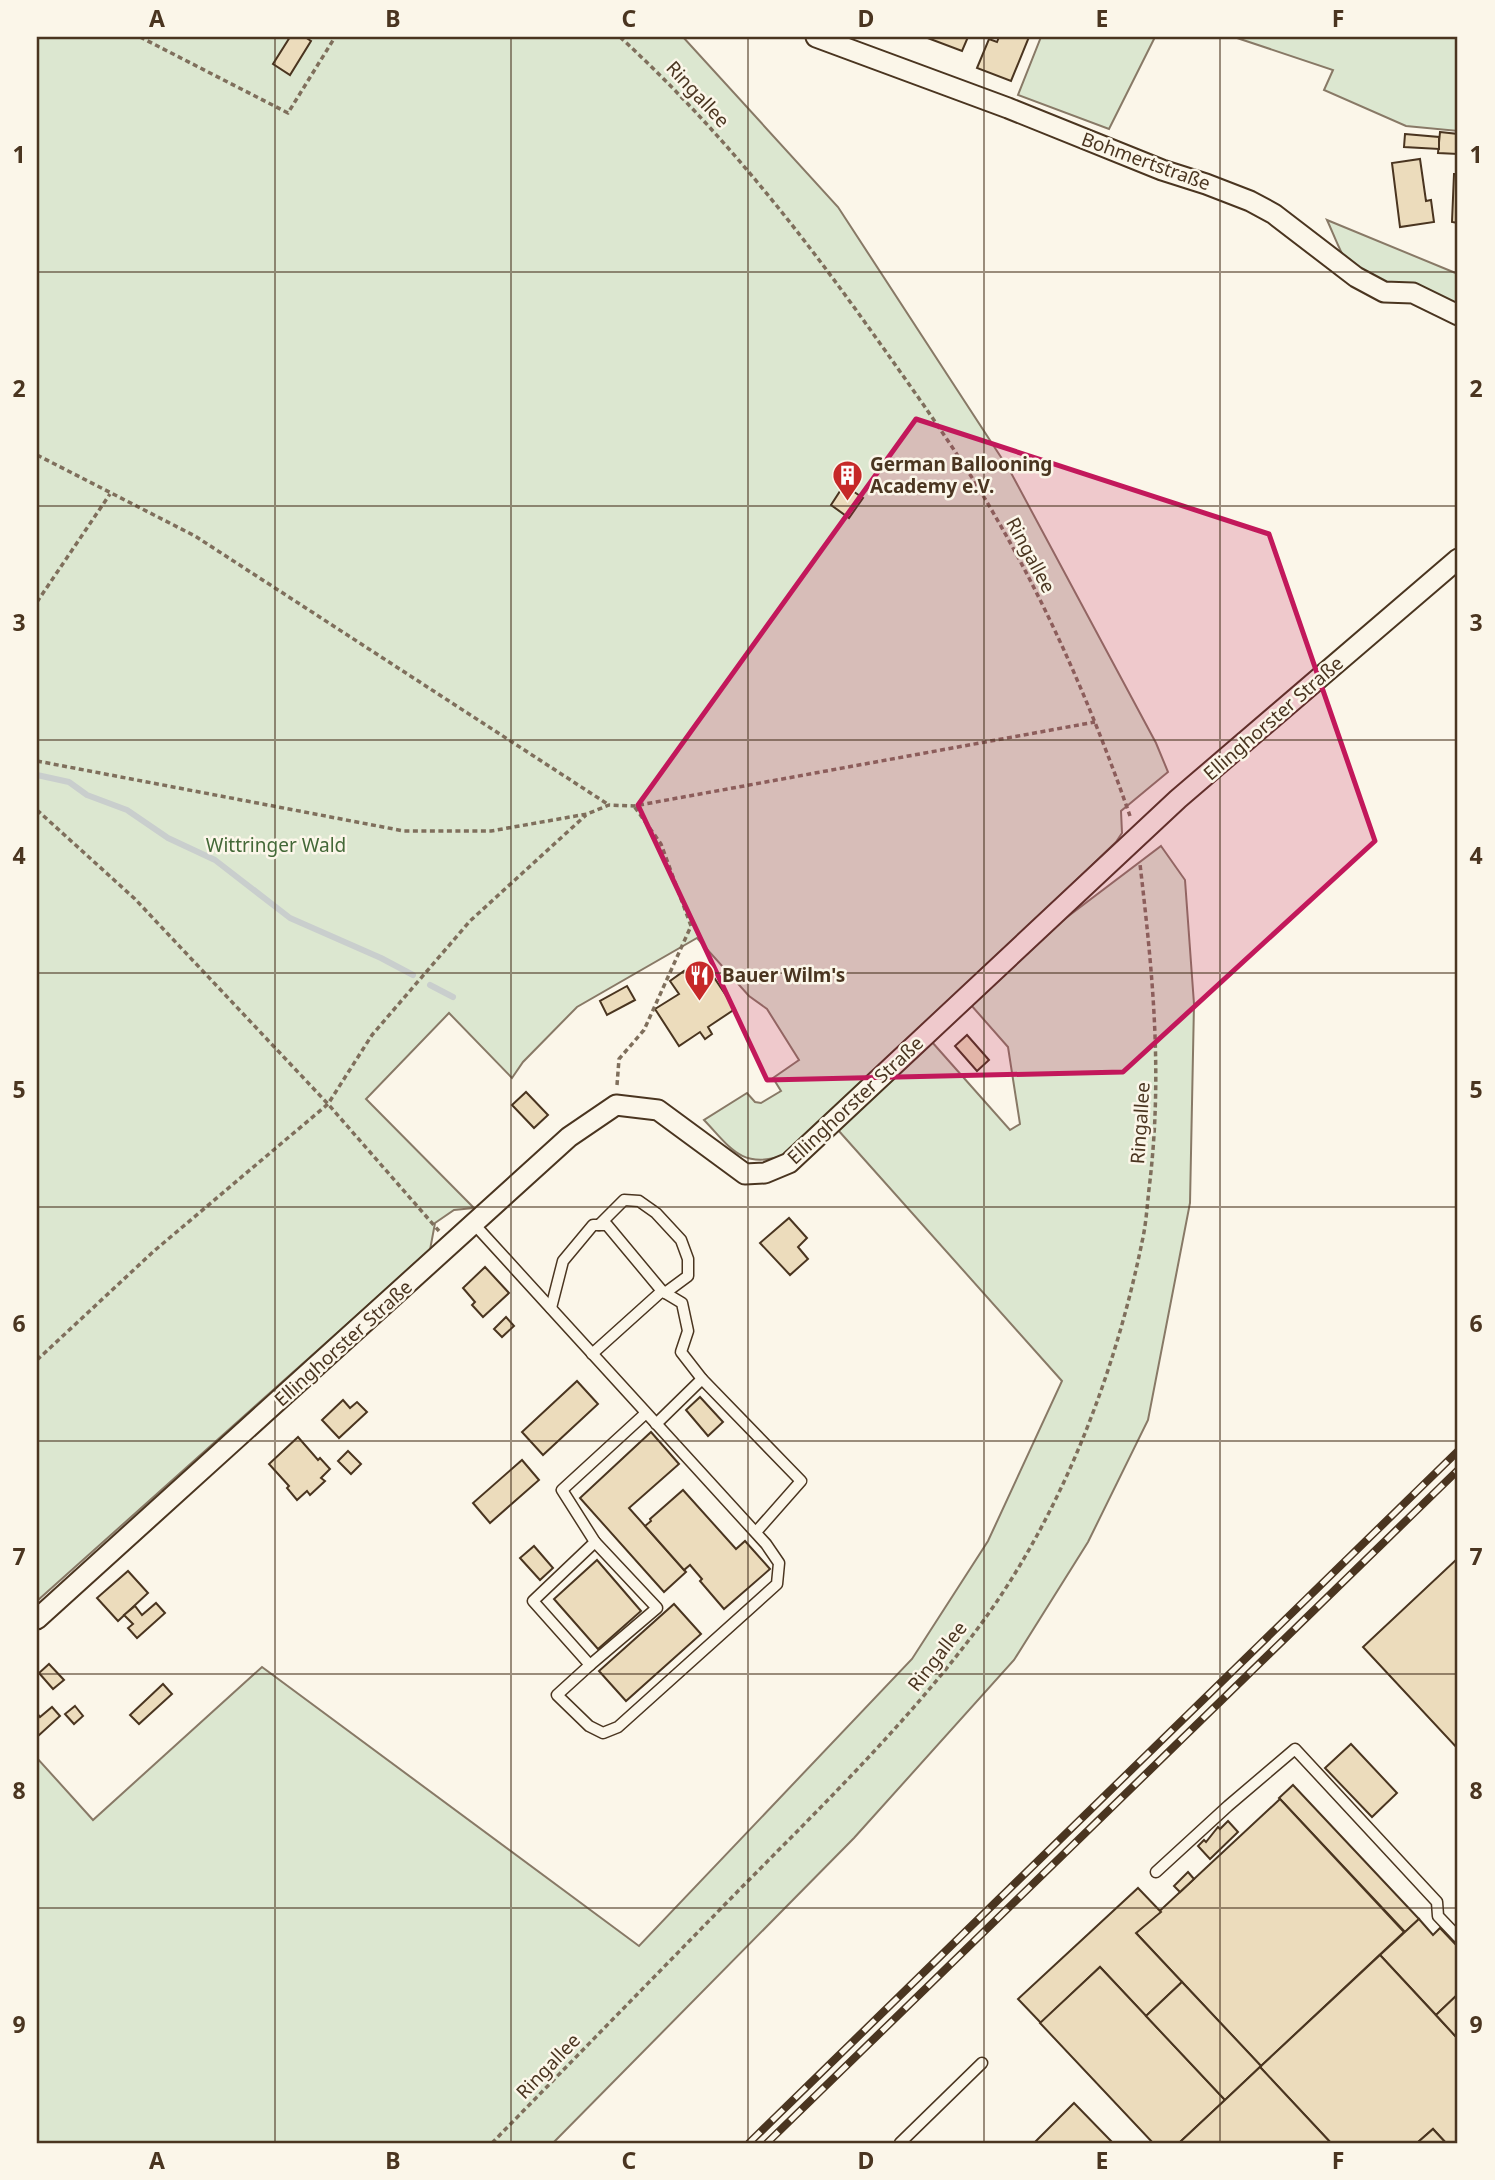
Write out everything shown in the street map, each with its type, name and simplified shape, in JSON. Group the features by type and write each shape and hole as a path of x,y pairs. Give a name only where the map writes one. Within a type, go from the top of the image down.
{"street":[{"name":"Bohmertstraße","path":"816,37 1008,108 1161,170 1250,201 1274,214 1356,277 1384,292 1413,293 1458,315"},
{"name":"Ellinghorster Straße","path":"37,1619 569,1137 616,1104 658,1110 745,1174 765,1173 789,1163 1137,837 1458,559"}],"lane":[{"path":"592,1354 664,1292 688,1276 688,1259 681,1240 656,1213 639,1201 624,1200 599,1225"},
{"path":"474,1224 756,1532 779,1563 777,1584 618,1727 603,1732 589,1726 557,1695 657,1608 595,1542 562,1490 646,1413"},
{"path":"551,1308 563,1261 593,1225 607,1225 664,1292 682,1303 688,1331 681,1352 702,1379 801,1481 756,1532"},
{"path":"656,1424 702,1379"},
{"path":"590,1665 533,1601 595,1542"},
{"path":"1156,1872 1295,1749 1437,1902 1438,1916 1458,1937"},
{"path":"900,2143 982,2063"}],"path":[{"path":"139,37 288,113 335,37"},
{"name":"Ringallee","path":"492,2143 907,1716 983,1620 1051,1507 1101,1389 1143,1240 1153,1161 1157,1072 1154,981 1137,837 1095,722 1060,640 977,486 900,370 819,257 766,191 663,76 620,37"},
{"path":"37,455 195,536 609,805"},
{"path":"37,602 111,493"},
{"path":"37,761 404,831 491,831 587,814 609,805 634,806 1095,722"},
{"path":"616,1104 619,1059 644,1030 691,926 661,844 634,806"},
{"path":"37,810 135,899 328,1104 452,1245"},
{"path":"37,1360 154,1251 328,1104 372,1035 470,921 587,814"}],"highlighted area":[{"path":"916,419 1269,534 1375,841 1123,1072 767,1080 638,805"}],"green space":[{"name":"Wittringer Wald","path":"37,37 683,37 838,207 1010,471 1156,743 1168,772 1121,811 1122,833 1116,842 958,994 782,1156 756,1160 737,1153 704,1120 747,1093 755,1102 761,1103 781,1091 773,1078 799,1060 767,1009 749,996 697,938 577,1007 523,1062 512,1078 449,1013 366,1099 474,1208 454,1210 435,1223 430,1250 37,1601"},
{"path":"1041,37 1155,37 1109,129 1018,95"},
{"path":"1234,37 1458,37 1458,131 1406,126 1324,90 1333,70"},
{"path":"1327,220 1458,274 1458,310 1362,278 1350,267"},
{"path":"1161,846 1185,880 1194,1004 1190,1203 1148,1420 1088,1542 1014,1660 854,1838 553,2143 37,2143 37,1758 93,1820 262,1667 639,1946 912,1659 988,1541 1062,1381 838,1130 932,1042 1010,1130 1020,1124 1008,1047 971,1005 1050,930"}],"building":[{"path":"290,37 305,37 311,41 290,75 273,64"},
{"path":"925,37 968,37 962,51"},
{"path":"999,37 1029,37 1011,81 977,68 989,39 997,42"},
{"path":"1440,132 1458,134 1458,154 1438,153"},
{"path":"1405,134 1439,137 1439,149 1404,147"},
{"path":"1420,159 1426,201 1431,200 1434,222 1400,227 1392,163"},
{"path":"1454,174 1458,174 1458,223 1452,222"},
{"name":"German Ballooning Academy e.V.","path":"844,485 863,498 849,518 831,505"},
{"name":"Bauer Wilm's","path":"684,971 693,985 711,973 735,1009 708,1027 712,1034 705,1039 700,1032 679,1046 655,1009 679,994 670,981"},
{"path":"627,986 635,1000 607,1015 600,1001"},
{"path":"967,1035 989,1060 977,1071 955,1046"},
{"path":"526,1092 548,1115 534,1128 512,1105"},
{"path":"789,1218 807,1238 798,1247 808,1259 790,1275 760,1243"},
{"path":"485,1267 509,1293 483,1317 472,1305 475,1302 463,1288"},
{"path":"506,1317 514,1326 502,1337 494,1329"},
{"path":"577,1381 598,1404 543,1455 522,1432"},
{"path":"700,1397 723,1422 708,1436 686,1410"},
{"path":"343,1400 350,1408 357,1402 367,1412 339,1438 322,1420"},
{"path":"651,1432 679,1464 629,1508 686,1572 664,1592 580,1498"},
{"path":"298,1437 318,1460 320,1458 330,1469 321,1478 325,1481 310,1495 307,1491 297,1500 287,1488 289,1486 269,1464"},
{"path":"348,1451 361,1464 351,1474 338,1461"},
{"path":"522,1460 539,1480 490,1523 473,1503"},
{"path":"683,1490 736,1549 745,1541 770,1569 724,1609 690,1565 684,1570 645,1526"},
{"path":"534,1546 553,1568 540,1580 520,1558"},
{"path":"1458,1558 1458,1749 1363,1647"},
{"path":"597,1560 641,1611 598,1649 554,1599"},
{"path":"128,1571 148,1593 118,1621 97,1598"},
{"path":"156,1603 165,1613 137,1638 128,1628 133,1624 124,1615 135,1606 142,1615"},
{"path":"674,1604 701,1634 626,1701 599,1671"},
{"path":"49,1664 64,1680 53,1689 39,1673"},
{"path":"163,1684 172,1694 139,1724 130,1715"},
{"path":"75,1706 83,1716 74,1724 65,1714"},
{"path":"52,1707 60,1716 37,1737 37,1713 40,1717"},
{"path":"1351,1744 1397,1793 1372,1817 1325,1768"},
{"path":"1293,1785 1419,1919 1405,1932 1279,1798"},
{"path":"1280,1799 1404,1932 1261,2066 1136,1933"},
{"path":"1228,1821 1238,1832 1210,1859 1198,1846"},
{"path":"1188,1872 1194,1879 1180,1892 1174,1886"},
{"path":"1138,1888 1161,1912 1136,1933 1182,1982 1146,2016 1100,1967 1041,2023 1018,1999"},
{"path":"1419,1919 1433,1935 1440,1928 1458,1947 1458,1994 1436,2015 1380,1955"},
{"path":"1380,1955 1458,2039 1458,2143 1446,2143 1433,2129 1417,2143 1331,2143 1260,2067"},
{"path":"1100,1967 1225,2100 1179,2143 1153,2143 1040,2023"},
{"path":"1182,1982 1261,2066 1225,2100 1146,2016"},
{"path":"1458,1994 1458,2039 1436,2015"},
{"path":"1260,2067 1331,2143 1179,2143 1225,2100"},
{"path":"1074,2103 1113,2143 1034,2143"},
{"path":"1433,2129 1446,2143 1417,2143"}],"waterway":[{"path":"37,775 69,782 87,795 127,810 168,838 215,860 290,918 413,975"},
{"path":"430,985 453,997"}],"railway":[{"path":"749,2143 1458,1451"},
{"path":"767,2143 1458,1470"}],"place":[{"name":"German Ballooning Academy e.V.","path":"847,502"},
{"name":"Bauer Wilm's","path":"699,1002"}]}
